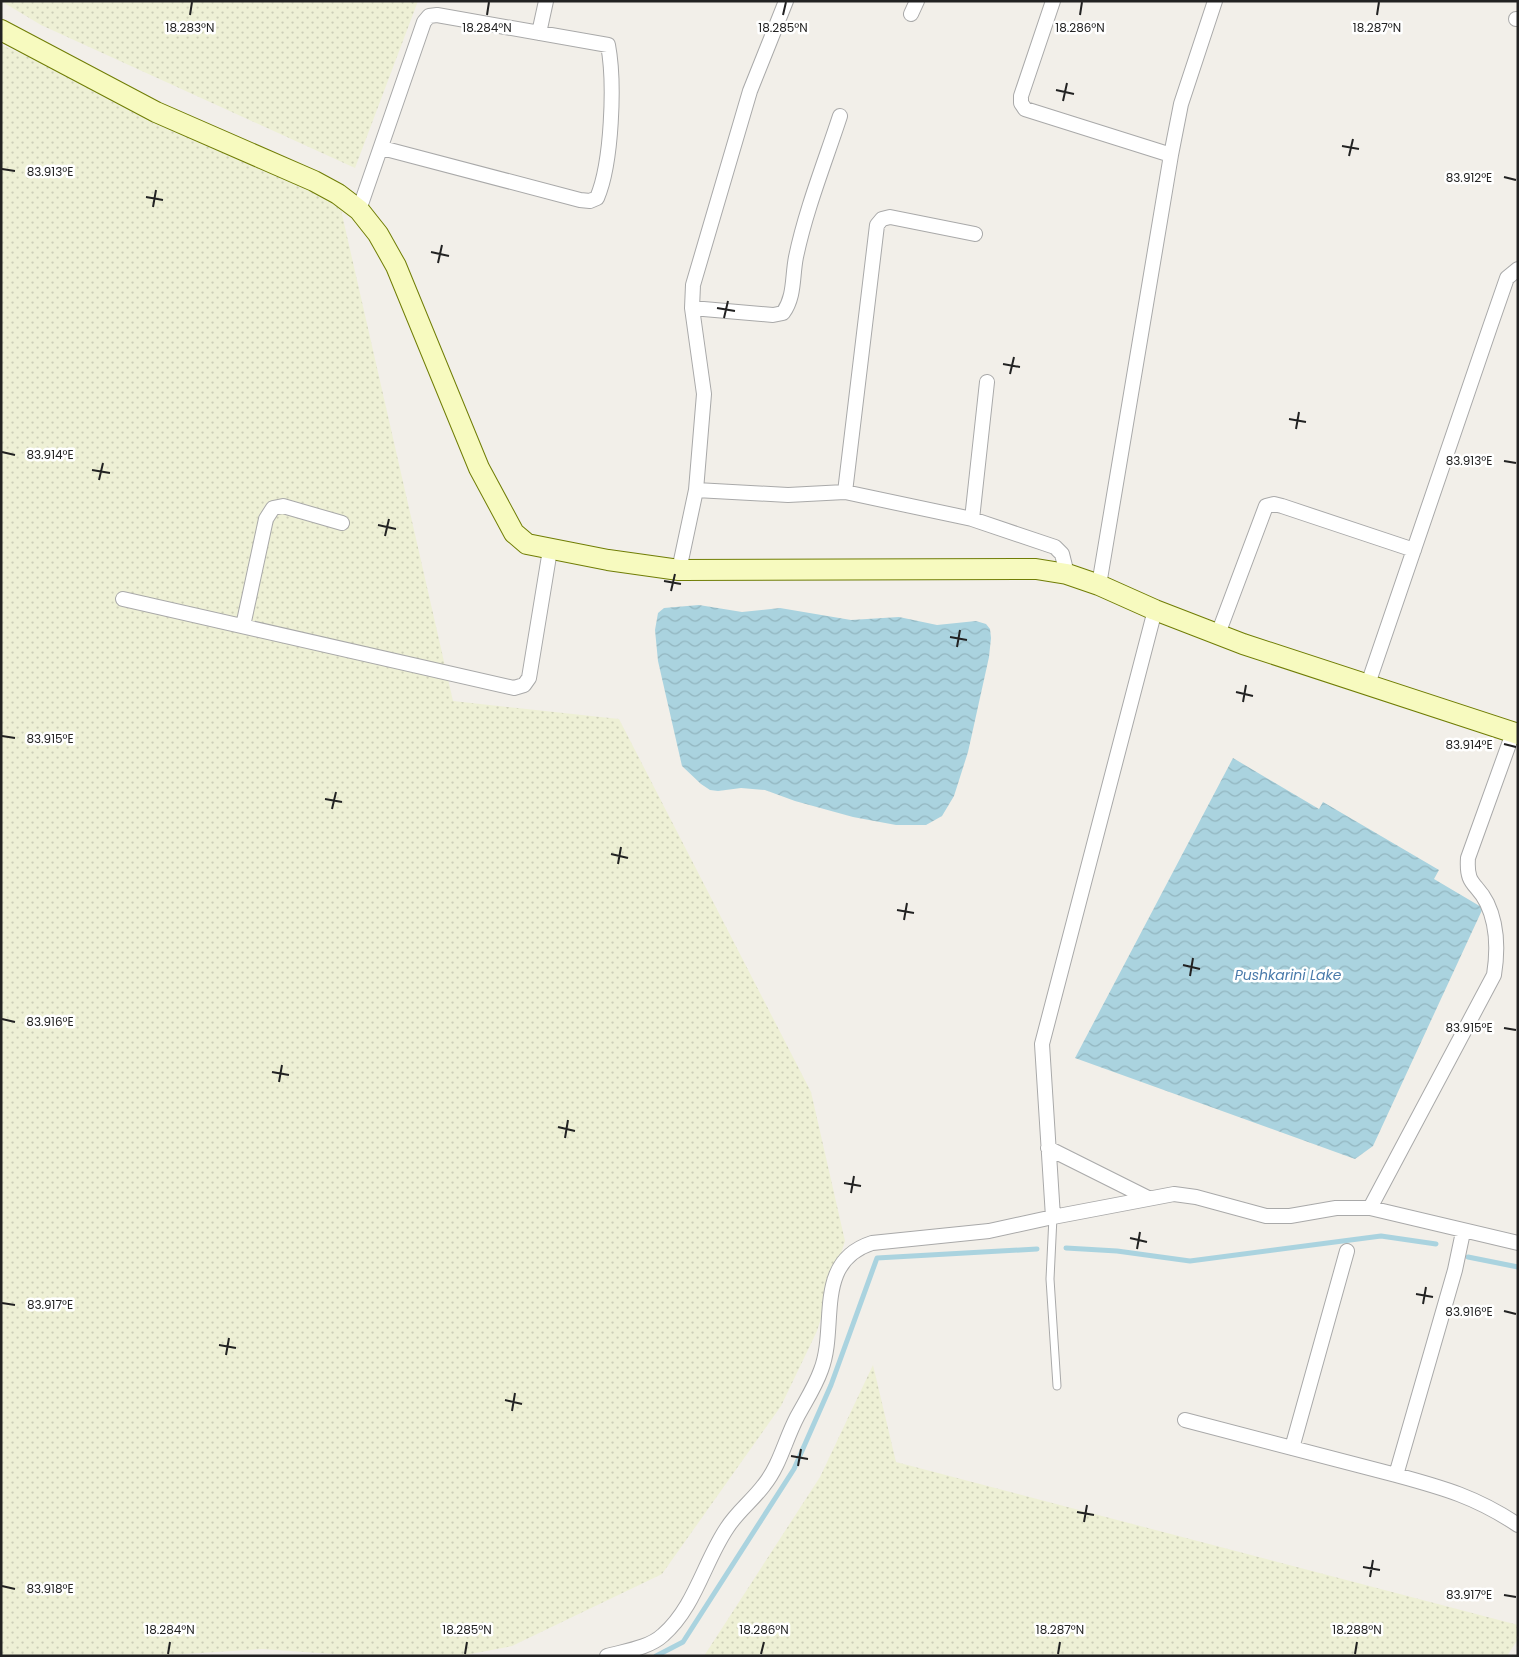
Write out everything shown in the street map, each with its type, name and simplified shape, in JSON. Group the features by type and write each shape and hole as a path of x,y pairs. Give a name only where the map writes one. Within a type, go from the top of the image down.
{"main road":[{"path":"1,30 156,112 322,185 338,194 359,210 378,234 396,266 479,468 514,533 527,544 550,550 679,570 1036,569 1067,574 1099,584 1155,610 1218,634 1516,733"}],"street":[{"path":"539,32 546,1"},
{"path":"679,570 696,490 704,394 692,308 693,285 750,91 786,1"},
{"path":"1053,1 1021,96 1021,103 1025,109 1171,155"},
{"path":"1099,584 1181,104 1215,1"},
{"path":"359,210 424,22 429,16 437,15 608,45 611,62 609,151 597,198 590,201 580,200 382,148"},
{"path":"692,308 773,315 783,313 792,295 796,257 809,210 840,116"},
{"path":"845,492 877,225 882,219 890,217 975,234"},
{"path":"1368,684 1507,278 1518,269"},
{"path":"972,519 987,382"},
{"path":"696,490 788,495 845,492 972,519 1055,547 1062,554 1067,574"},
{"path":"1218,634 1266,506 1274,504 1282,506 1414,550"},
{"path":"243,626 266,519 272,508 283,506 342,523"},
{"path":"123,599 514,688 524,685 529,678 550,550"},
{"path":"1053,1217 1042,1044 1155,610"},
{"path":"1370,1208 1494,975 1497,942 1494,919 1486,900 1471,883 1468,865 1516,733"},
{"path":"1048,1148 1148,1198"},
{"path":"607,1656 651,1644 674,1624 685,1608 727,1528 764,1485 776,1466 796,1418 822,1368 831,1299 837,1274 844,1259 856,1248 872,1243 989,1232 1053,1217 1174,1194 1196,1197 1266,1216 1290,1216 1336,1208 1370,1208 1463,1232 1518,1243"},
{"path":"1396,1475 1455,1270 1463,1232"},
{"path":"1292,1448 1347,1251"},
{"path":"1185,1420 1451,1490 1475,1499 1518,1525"}],"lane":[{"path":"1053,1217 1050,1279 1057,1386"}],"green space":[{"path":"1,1 418,1 355,168 41,25"},
{"path":"1,45 336,188 453,701 619,719 811,1092 845,1241 817,1331 781,1406 662,1574 512,1646 460,1656 361,1656 262,1649 152,1656 1,1656"},
{"path":"873,1365 896,1462 1518,1625 1518,1639 1507,1656 704,1656 820,1477"}],"water":[{"path":"699,605 742,612 780,608 851,620 899,617 937,625 976,621 986,624 990,629 991,638 989,657 968,752 954,796 942,816 926,825 896,825 853,817 795,801 765,790 741,788 718,791 710,790 701,784 682,766 658,661 655,630 658,613 664,608"},
{"name":"Pushkarini Lake","path":"1233,758 1319,809 1323,802 1439,870 1434,879 1483,908 1373,1146 1355,1159 1075,1058"}],"waterway":[{"path":"1066,1248 1117,1251 1190,1261 1381,1236 1436,1244"},
{"path":"656,1656 683,1642 794,1469 831,1385 877,1258 1037,1249"},
{"path":"1468,1257 1518,1267"}]}
